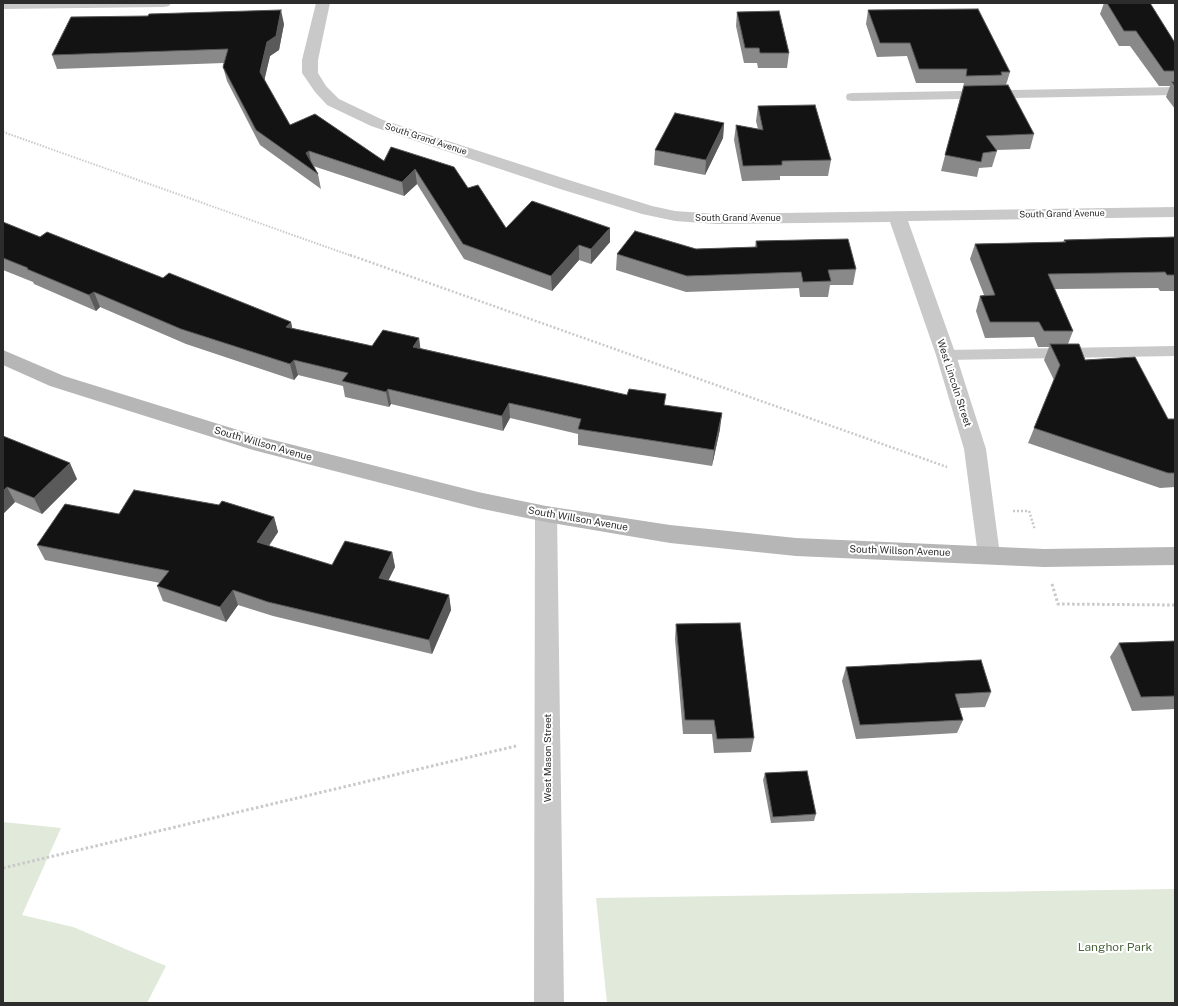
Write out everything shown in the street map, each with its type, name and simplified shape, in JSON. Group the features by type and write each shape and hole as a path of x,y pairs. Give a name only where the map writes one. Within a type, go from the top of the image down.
{"main road":[{"name":"South Willson Avenue","path":"3,357 56,380 253,442 478,500 546,514 670,534 796,547 1044,558 1175,556"}],"street":[{"path":"3,5 164,3"},
{"name":"South Grand Avenue","path":"323,3 310,60 310,73 320,89 333,102 377,123 566,185 648,210 675,216 716,219 1175,212"},
{"name":"West Lincoln Street","path":"898,216 946,355 975,449 989,555"},
{"name":"West Mason Street","path":"546,514 549,1003"}],"lane":[{"path":"852,97 1175,91"},
{"path":"946,355 1175,351"}],"path":[{"path":"3,132 945,465 1008,512 1029,511 1034,528"},
{"path":"1052,584 1058,604 1175,605"},
{"path":"3,868 548,739"}],"green space":[{"path":"3,822 61,828 22,915 73,927 166,966 147,1003 3,1003"},
{"name":"Langhor Park","path":"1175,889 1175,1003 607,1003 596,898"}],"building":[{"path":"1107,3 1150,3 1175,43 1175,71 1164,71 1136,31 1124,31"},
{"path":"978,9 1010,72 1001,72 1002,75 966,76 967,69 919,69 910,43 880,43 868,10"},
{"path":"281,10 276,36 267,42 260,72 290,125 315,114 384,161 391,147 454,167 468,188 478,185 506,228 532,201 610,228 591,249 579,245 551,276 463,244 415,169 402,182 309,151 306,153 318,174 256,130 223,67 228,49 52,55 71,17 148,16 149,14"},
{"path":"779,11 789,53 760,53 759,48 745,48 737,12"},
{"path":"1008,85 1034,134 986,136 997,151 983,153 981,162 945,155 964,86"},
{"path":"815,105 831,160 782,161 782,165 743,166 736,125 763,130 758,106"},
{"path":"675,113 724,123 706,160 655,150"},
{"path":"3,222 40,237 47,232 163,278 169,273 291,322 286,327 372,346 383,330 419,338 413,347 627,395 629,389 666,394 664,405 722,413 714,450 578,429 581,419 509,403 502,416 388,389 386,392 342,381 348,373 294,360 290,364 181,329 94,292 89,295 3,258"},
{"path":"635,231 696,249 757,247 756,241 848,239 856,269 828,270 831,281 803,282 801,272 687,276 617,254"},
{"path":"1175,237 1175,275 1167,275 1165,272 1048,274 1073,331 1044,331 1039,322 990,322 980,296 995,295 975,244"},
{"path":"1050,344 1079,344 1085,360 1135,357 1168,419 1175,419 1175,473 1168,473 1034,428 1060,365"},
{"path":"3,436 70,463 34,498 7,487 3,491"},
{"path":"134,490 219,505 222,501 274,517 257,542 332,565 345,541 392,552 379,578 449,595 429,640 268,602 233,590 220,607 157,586 169,571 37,545 65,504 119,514"},
{"path":"740,623 754,738 717,739 714,720 685,720 676,624"},
{"path":"1175,641 1175,696 1141,697 1119,643"},
{"path":"981,660 991,692 955,694 963,720 860,725 846,667"},
{"path":"807,771 816,814 773,817 765,773"}]}
